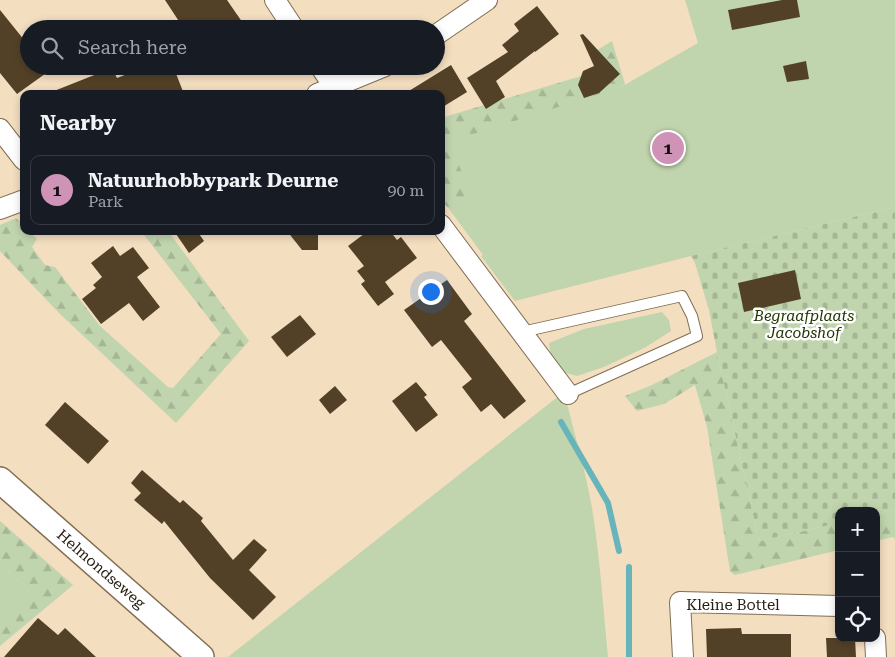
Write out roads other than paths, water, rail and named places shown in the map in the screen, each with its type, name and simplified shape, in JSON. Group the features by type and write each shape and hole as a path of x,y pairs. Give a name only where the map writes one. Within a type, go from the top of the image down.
{"street":[{"path":"275,0 288,20"},
{"path":"445,29 487,0"},
{"path":"323,75 329,90"},
{"path":"334,90 366,75"},
{"path":"0,129 20,155"},
{"path":"0,209 20,202"},
{"path":"445,230 568,394"},
{"name":"Helmondseweg","path":"0,480 202,657"},
{"name":"Kleine Bottel","path":"682,657 680,602 835,606"},
{"path":"875,642 876,657"}],"lane":[{"path":"522,332 682,296 692,316 697,336 568,394"}],"waterway":[{"path":"561,422 608,503 619,551"},
{"path":"629,567 629,657"}],"place":[{"name":"Natuurhobbypark Deurne","path":"668,148"}],"park label":[{"name":"Begraafplaats Jacobshof","path":"804,324"}]}
